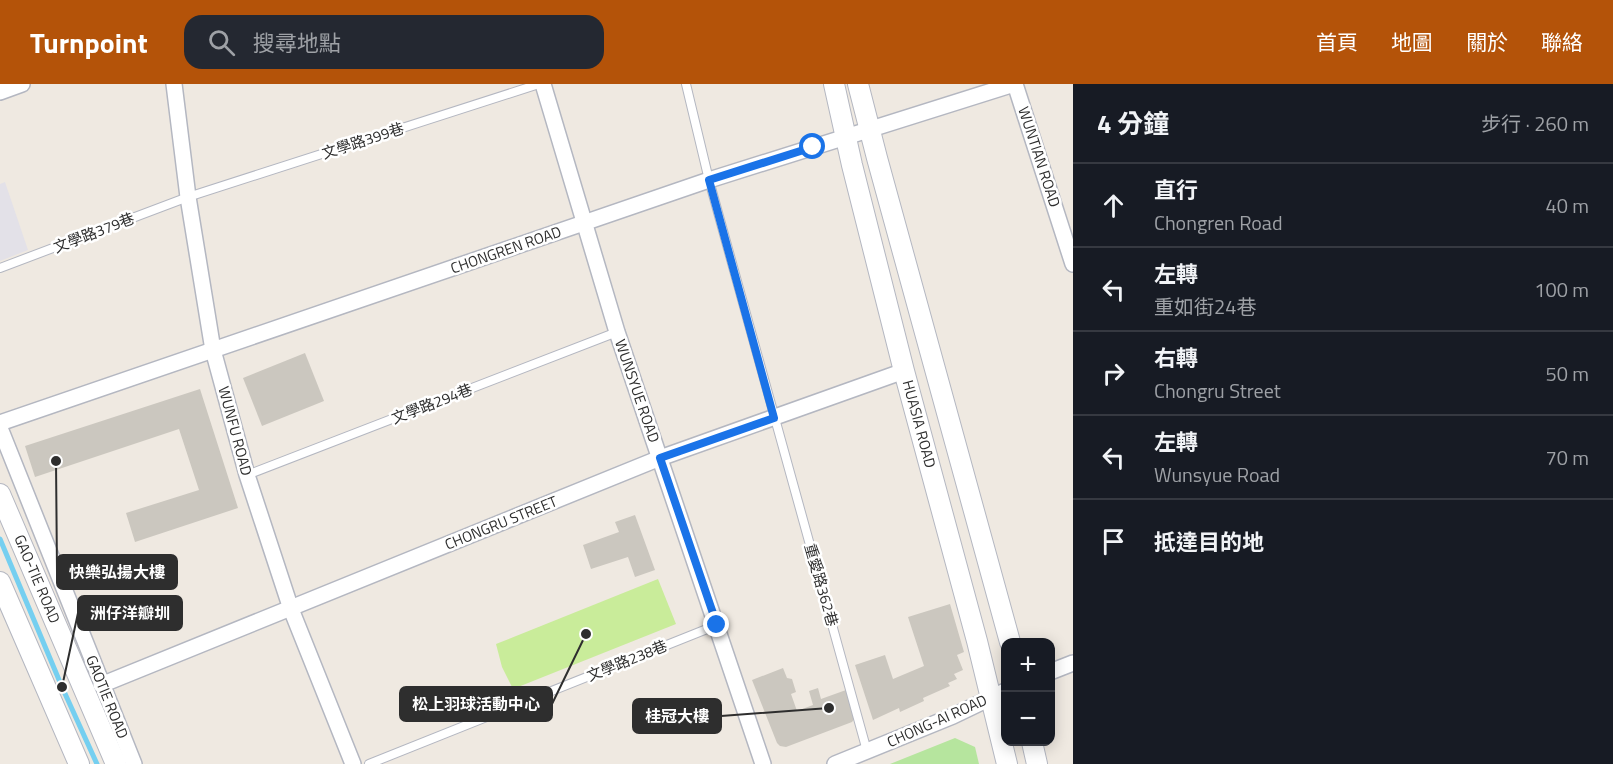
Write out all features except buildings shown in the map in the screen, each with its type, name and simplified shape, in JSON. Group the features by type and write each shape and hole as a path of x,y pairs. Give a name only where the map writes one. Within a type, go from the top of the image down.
{"street":[{"path":"0,92 22,84"},
{"name":"WUNFU ROAD","path":"174,84 188,197 213,350 247,475 291,609 353,764"},
{"name":"WUNSYUE ROAD","path":"541,84 617,332 763,764"},
{"name":"HUASIA ROAD","path":"834,84 904,371 977,642 998,695 1007,764"},
{"name":"HUASIA ROAD","path":"858,84 1009,638"},
{"name":"CHONGREN ROAD","path":"0,423 709,180 1015,84"},
{"name":"WUNTIAN ROAD","path":"1015,84 1073,264"},
{"name":"CHONGRU STREET","path":"101,685 660,458 904,371"},
{"name":"GAOTIE ROAD","path":"0,428 134,764"},
{"name":"GAO-TIE ROAD","path":"0,494 116,764"},
{"path":"0,582 79,764"},
{"path":"1055,670 1073,663"},
{"name":"CHONG-AI ROAD","path":"836,764 998,695"},
{"path":"1033,746 1037,764"}],"lane":[{"name":"文學路399巷","path":"188,197 541,84"},
{"name":"重愛路362巷","path":"686,84 709,180 867,751"},
{"name":"文學路379巷","path":"0,268 188,197"},
{"name":"文學路294巷","path":"247,475 617,332"},
{"name":"文學路238巷","path":"369,764 717,625"}],"shaded area":[{"path":"5,182 28,250 0,261 0,184"}],"green space":[{"path":"658,579 676,624 513,689 502,667 496,644"},
{"path":"955,738 975,747 979,764 890,764"}],"waterway":[{"path":"0,539 97,764"}],"place":[{"name":"快樂弘揚大樓","path":"56,461"},
{"name":"松上羽球活動中心","path":"586,634"},
{"name":"洲仔洋瓣圳","path":"62,687"},
{"name":"桂冠大樓","path":"829,708"}],"route":[{"path":"717,625 660,458 774,418 709,180 813,147"}]}
